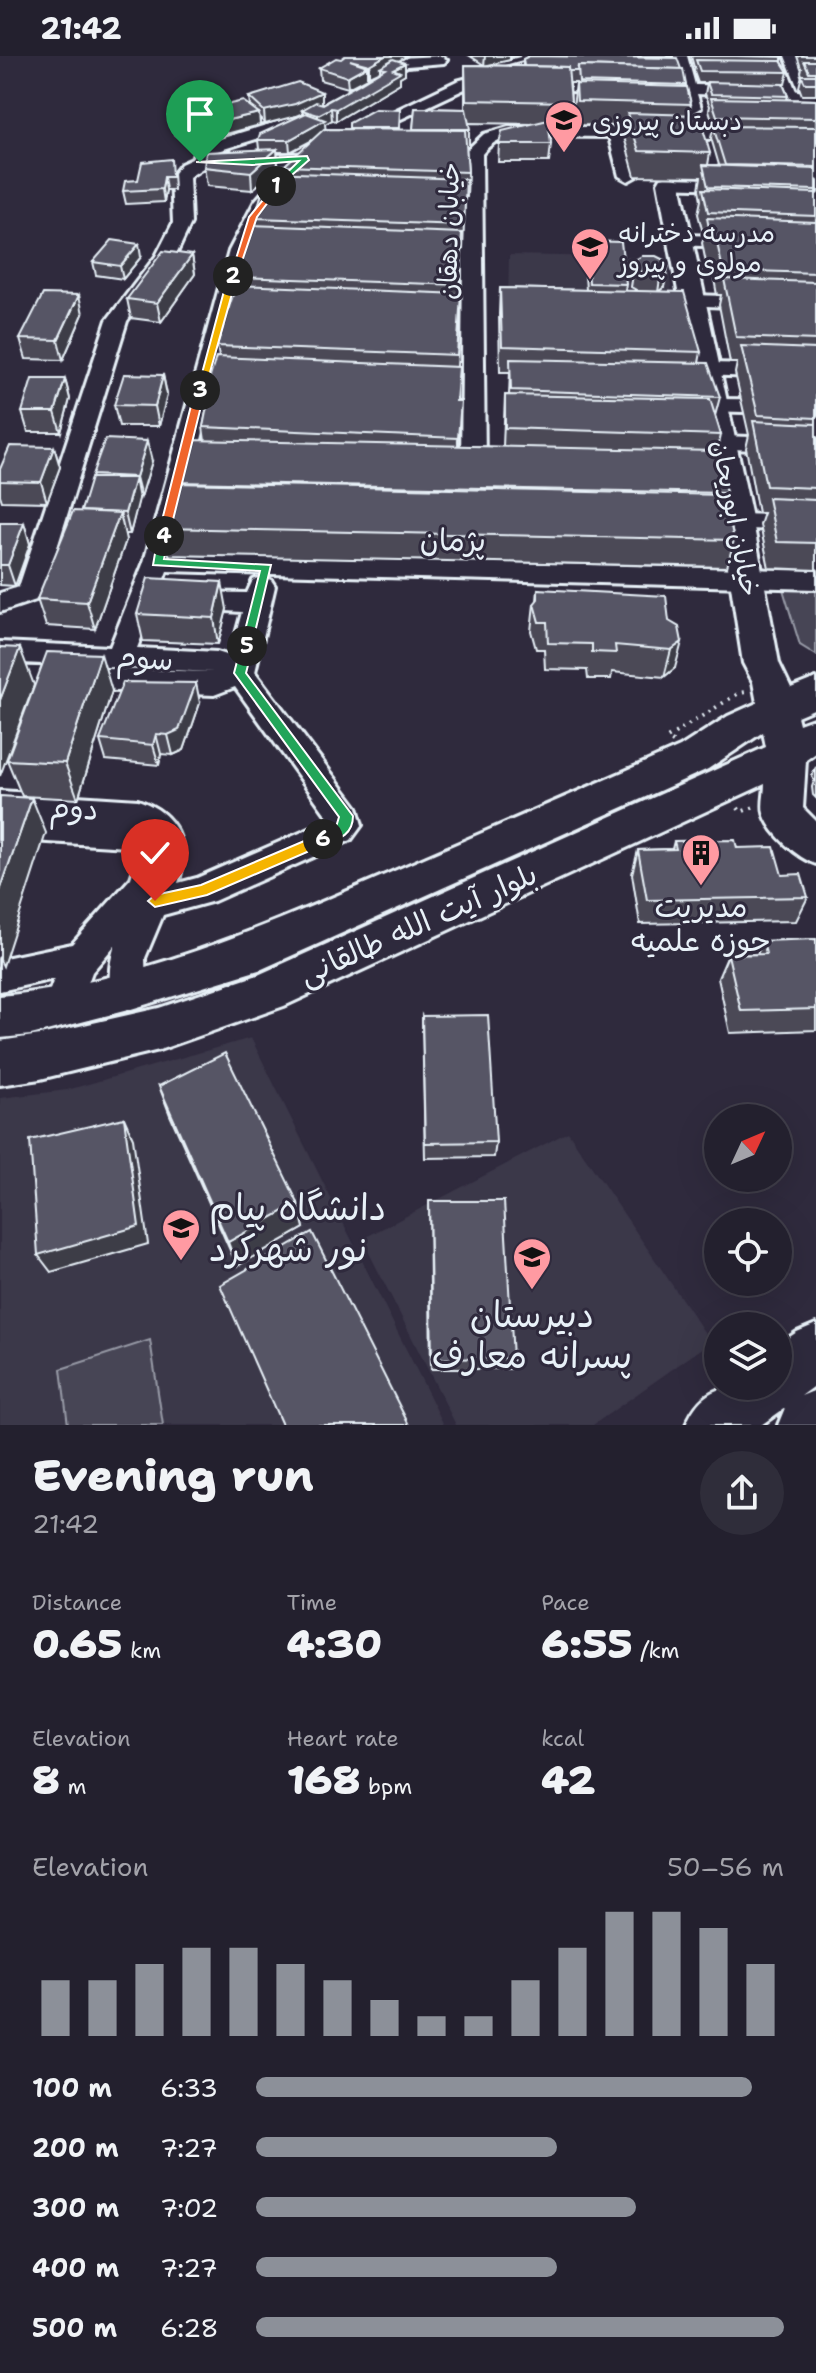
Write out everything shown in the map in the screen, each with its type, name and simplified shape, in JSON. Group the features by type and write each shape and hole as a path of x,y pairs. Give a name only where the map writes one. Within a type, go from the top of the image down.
{"main road":[{"name":"خیابان ابوریحان","path":"669,185 689,310 721,443 760,647"},
{"path":"775,758 730,769 718,756 717,750 748,724 760,647 777,660 816,678"},
{"name":"بلوار آیت الله طالقانی","path":"0,1017 128,990 246,955 694,758 748,724 816,692"},
{"path":"748,724 775,758 783,813 816,847"},
{"path":"775,758 757,806 816,867"},
{"name":"بلوار آیت الله طالقانی","path":"0,1063 40,1057 159,1029 268,992 775,758"},
{"path":"792,1369 816,1351"},
{"path":"714,1425 749,1400"},
{"path":"806,1425 816,1418"}],"street":[{"path":"120,657 157,562 239,251 253,217 269,193 307,158 337,142 463,84 566,56"},
{"path":"357,90 404,61 448,58 444,68 426,88 431,99"},
{"path":"795,62 816,68"},
{"path":"795,62 804,85 816,86"},
{"path":"676,64 688,90 699,132"},
{"path":"463,84 759,91"},
{"path":"200,162 203,150 296,121 334,105"},
{"name":"خیابان دهقان","path":"505,469 465,468 465,153 499,132 572,113 616,133 816,135"},
{"path":"616,133 628,176"},
{"path":"0,603 30,593 117,320 165,257 182,223 180,177 187,168 200,162 307,158"},
{"path":"669,185 816,189"},
{"path":"680,241 816,244"},
{"path":"689,310 816,305"},
{"path":"706,388 816,372"},
{"path":"706,388 816,407"},
{"path":"721,443 816,446"},
{"path":"695,472 727,473"},
{"path":"737,522 816,524"},
{"name":"پژمان","path":"157,562 816,580"},
{"path":"62,1006 82,957 143,905 202,891 340,831 346,825 346,816 240,673 267,567"},
{"path":"145,599 257,603"},
{"name":"سوم","path":"0,652 217,662 240,673"},
{"name":"سوم","path":"0,676 214,684 240,673"},
{"name":"دوم","path":"0,804 125,811 144,827 150,862 143,905 128,959 128,990"},
{"name":"دوم","path":"0,826 144,827"},
{"path":"0,975 82,957"}],"shaded area":[{"name":"مدرسه دخترانه مولوی و پیروز","path":"509,255 667,258 674,307 508,304"},
{"path":"816,585 816,655 800,645 782,586"},
{"name":"دانشگاه پیام نور شهرکرد","path":"251,1038 444,1425 0,1425 0,1098 67,1090"},
{"name":"دبیرستان پسرانه معارف","path":"568,1132 704,1332 704,1347 593,1425 456,1425 362,1239"},
{"path":"150,1340 163,1425 68,1425 61,1369"}],"building":[{"path":"345,56 385,56 369,65 350,60 367,66 347,77 319,68"},
{"path":"529,56 677,58 681,69 578,66 577,71 568,71 568,67 524,66 523,59"},
{"path":"393,59 405,63 393,69 400,72 336,109 331,108 318,115 302,110 316,102 323,104 359,84 385,68 380,67"},
{"path":"696,60 781,61 788,72 700,71"},
{"path":"804,61 816,61 816,72 809,72"},
{"path":"465,65 568,67 571,102 466,100"},
{"path":"578,66 683,69 686,85 579,82"},
{"path":"801,75 816,75 816,83 805,83"},
{"path":"298,82 322,92 295,104 264,111 249,97"},
{"path":"707,82 783,84 788,96 711,94"},
{"path":"576,84 687,87 691,104 577,101"},
{"path":"711,98 816,100 816,118 717,116"},
{"path":"243,101 259,113 224,121 208,109"},
{"path":"415,108 466,109 470,129 413,129"},
{"path":"375,109 400,110 399,128 349,128 349,123"},
{"path":"205,110 220,122 193,134 174,123"},
{"path":"306,113 325,120 289,140 258,140 260,134"},
{"path":"627,113 699,115 710,153 639,151"},
{"path":"548,120 551,144 499,144 502,131"},
{"path":"713,126 816,127 816,167 725,165"},
{"path":"324,129 465,130 468,172 284,166"},
{"path":"277,149 251,172 204,167 206,152"},
{"path":"171,159 172,177 164,177 162,189 123,191 125,181 138,180 142,162"},
{"path":"703,165 816,169 816,190 708,187"},
{"path":"268,172 466,179 464,225 255,218"},
{"path":"703,189 816,193 816,216 708,212"},
{"path":"707,218 816,222 816,273 723,270 717,243 712,243"},
{"path":"251,225 462,233 459,285 236,277"},
{"path":"112,240 139,244 120,266 93,262"},
{"path":"586,241 621,242 626,284 589,283"},
{"path":"163,251 192,255 157,303 127,299"},
{"path":"642,256 656,256 666,261 668,268 661,272 642,272 635,268 635,260"},
{"path":"724,279 816,282 816,340 736,337"},
{"path":"236,285 461,294 457,355 217,346"},
{"path":"500,288 684,292 701,352 502,346"},
{"path":"43,294 79,295 58,340 20,339"},
{"path":"741,346 816,349 816,418 758,415"},
{"path":"216,357 459,367 456,401 461,401 458,438 203,427 210,391 206,390"},
{"path":"510,359 708,363 720,397 511,390"},
{"path":"124,374 163,375 155,406 114,405"},
{"path":"32,379 65,379 55,412 22,412"},
{"path":"505,395 710,399 721,435 505,428"},
{"path":"753,421 816,424 816,488 766,486"},
{"path":"105,439 147,441 136,477 92,475"},
{"path":"188,440 716,451 726,493 178,482"},
{"path":"10,446 54,447 41,482 0,481 0,469"},
{"path":"91,478 135,478 125,513 81,511"},
{"path":"175,483 724,495 734,540 164,528"},
{"path":"768,498 816,500 816,543 777,542"},
{"path":"73,511 120,513 87,602 37,599"},
{"path":"0,523 24,523 8,565 0,565"},
{"path":"148,578 222,582 214,618 137,614"},
{"path":"538,589 666,596 669,621 679,627 682,642 671,650 615,645 616,653 592,652 592,644 548,643 547,622 539,622 534,604 538,599"},
{"path":"0,647 20,648 0,700"},
{"path":"47,652 101,654 65,763 7,760"},
{"path":"123,682 196,683 179,730 168,735 156,734 153,745 100,740"},
{"path":"0,796 32,798 0,891"},
{"path":"735,840 737,848 774,847 782,875 801,874 808,897 647,900 638,850 676,849 674,841"},
{"path":"816,939 816,1009 741,1011 728,955 766,954 763,941"},
{"path":"488,1015 496,1142 425,1143 422,1016"},
{"path":"225,1053 298,1203 228,1242 159,1086"},
{"path":"124,1118 139,1226 38,1255 30,1140"},
{"path":"429,1201 504,1201 513,1358 432,1359"},
{"path":"312,1232 409,1425 282,1425 220,1285"}],"place":[{"name":"دبستان پیروزی","path":"564,154"},
{"name":"مدرسه دخترانه مولوی و پیروز","path":"590,281"},
{"name":"مدیریت حوزه علمیه","path":"701,887"},
{"name":"دانشگاه پیام نور شهرکرد","path":"181,1262"},
{"name":"دبیرستان پسرانه معارف","path":"532,1291"}],"route":[{"path":"155,901 202,891 340,831 346,825 346,816 240,673 267,567 157,562 239,251 253,217 269,193 307,158 200,162"}]}
